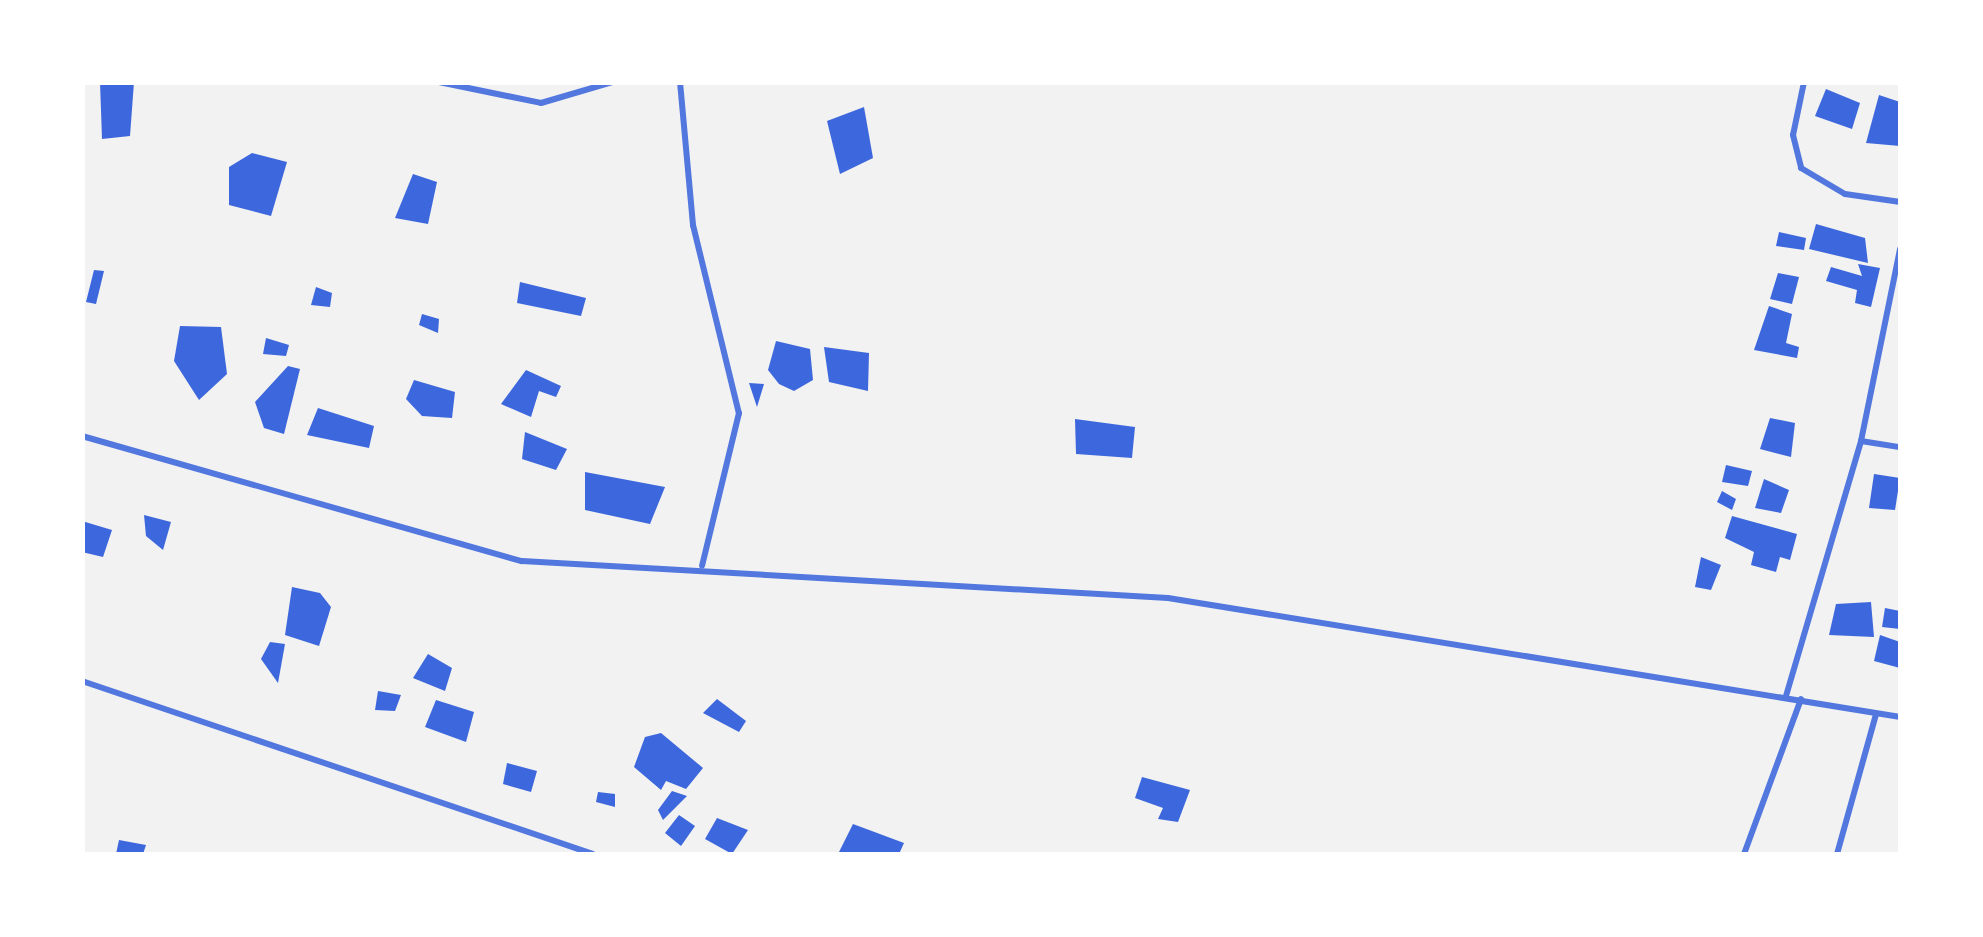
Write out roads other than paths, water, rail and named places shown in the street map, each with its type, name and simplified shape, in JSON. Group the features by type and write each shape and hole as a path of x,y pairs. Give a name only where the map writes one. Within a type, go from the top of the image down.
{"street":[{"path":"439,82 541,103 613,82"},
{"path":"680,82 692,225 739,413 702,566"},
{"path":"1804,82 1792,135 1801,168 1845,194 1900,202"},
{"path":"1786,696 1861,440 1900,249"},
{"path":"82,436 522,560 702,566 1168,598 1900,717"},
{"path":"1861,440 1900,447"},
{"path":"82,682 593,854"},
{"path":"1744,854 1801,700"},
{"path":"1837,854 1876,714"}]}
